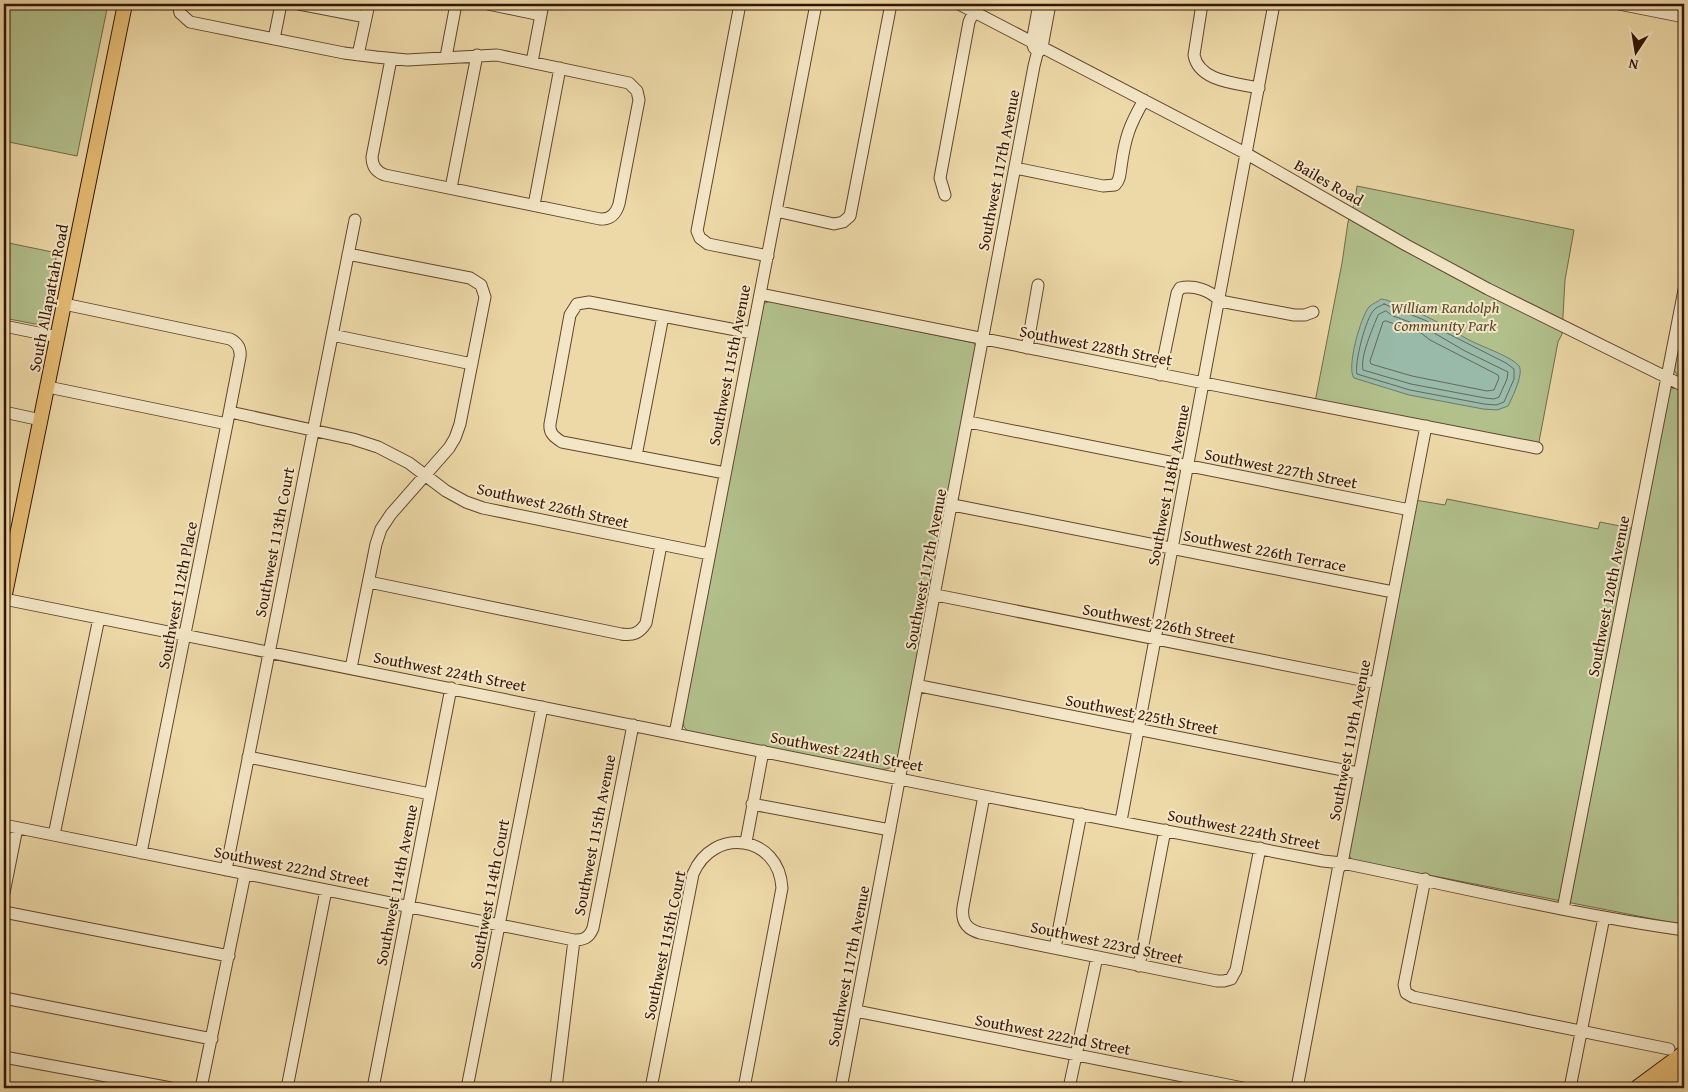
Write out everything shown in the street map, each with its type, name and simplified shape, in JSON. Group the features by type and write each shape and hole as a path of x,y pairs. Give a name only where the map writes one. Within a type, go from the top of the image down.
{"highway":[{"path":"1638,1088 1676,1052"},
{"path":"1665,1088 1684,1074"}],"main road":[{"name":"South Allapattah Road","path":"4,599 125,4"}],"street":[{"path":"274,39 281,4"},
{"path":"299,4 324,6 366,17"},
{"path":"358,55 369,4"},
{"path":"446,57 456,4"},
{"path":"488,4 542,9 532,62"},
{"path":"740,4 697,231 700,238 708,244 768,256"},
{"name":"Southwest 115th Avenue","path":"675,734 816,4"},
{"path":"776,211 834,224 848,219 852,210 891,4"},
{"name":"Bailes Road","path":"959,4 1037,48 1144,100 1247,154 1406,245 1488,289 1684,386"},
{"name":"Southwest 117th Avenue","path":"1037,48 1039,4"},
{"name":"Southwest 117th Avenue","path":"841,1088 900,778 920,686 1037,48 1050,4"},
{"path":"1202,4 1194,55 1195,63 1211,77 1259,88"},
{"name":"Southwest 118th Avenue","path":"1121,822 1187,466 1220,301 1274,4"},
{"path":"1619,4 1684,17"},
{"path":"179,7 182,16 190,22 358,55 407,60 497,55 626,82 637,91 639,100 616,212 608,218 602,219 385,175 378,171 373,164 372,157 391,59"},
{"path":"945,195 940,178 969,22 974,12"},
{"path":"451,188 477,55"},
{"path":"534,205 560,68"},
{"path":"1015,168 1103,186 1115,185 1118,182 1130,125 1144,100"},
{"name":"Southwest 113th Court","path":"226,870 355,220"},
{"path":"348,254 475,280 483,288 485,302 456,438 381,529 376,544 351,668"},
{"path":"1027,348 1038,285"},
{"path":"1160,374 1177,293 1180,288 1190,287 1211,293 1220,301 1285,314 1300,315 1313,312"},
{"name":"Southwest 120th Avenue","path":"1563,909 1684,290"},
{"name":"Southwest 228th Street","path":"760,294 984,340 1537,448"},
{"path":"725,473 562,442 555,438 551,432 550,424 570,315 577,304 589,302 752,332"},
{"name":"Southwest 112th Place","path":"64,304 230,339 237,344 240,350 230,412 141,853"},
{"path":"636,456 663,316"},
{"path":"4,326 58,337"},
{"path":"332,336 472,364"},
{"path":"48,388 227,424"},
{"path":"4,412 41,420"},
{"name":"Southwest 226th Street","path":"230,412 313,430 378,447 402,459 446,492 483,508 709,554"},
{"name":"Southwest 227th Street","path":"969,422 1410,510"},
{"name":"Southwest 119th Avenue","path":"1297,1088 1426,426"},
{"name":"Southwest 226th Terrace","path":"953,505 1394,592"},
{"path":"369,582 632,635 639,632 647,617 661,545"},
{"name":"Southwest 226th Street","path":"936,595 1376,683"},
{"name":"Southwest 224th Street","path":"4,599 984,796 1324,861 1342,862 1501,897 1684,930"},
{"path":"54,835 99,618"},
{"name":"Southwest 225th Street","path":"920,686 1358,773"},
{"name":"Southwest 114th Avenue","path":"373,1088 451,688"},
{"name":"Southwest 114th Court","path":"467,1088 542,707"},
{"name":"Southwest 115th Avenue","path":"574,940 587,938 593,928 633,725"},
{"path":"744,1088 782,888 778,869 770,856 746,842 763,752"},
{"path":"248,758 430,794"},
{"name":"Southwest 223rd Street","path":"984,796 963,907 962,917 965,925 980,933 1221,982 1232,979 1237,968 1260,848"},
{"path":"752,804 890,830"},
{"path":"1055,948 1081,814"},
{"name":"Southwest 222nd Street","path":"4,825 574,940"},
{"path":"4,893 17,828"},
{"path":"1139,966 1165,830"},
{"name":"Southwest 115th Court","path":"651,1088 693,874 702,860 715,849 729,844 746,842"},
{"path":"201,1088 245,874"},
{"path":"1425,879 1404,985 1406,993 1412,997 1676,1052"},
{"path":"287,1088 326,890"},
{"path":"4,912 229,956"},
{"path":"1570,1088 1604,917"},
{"path":"556,1088 574,940"},
{"path":"1069,1088 1097,956"},
{"path":"4,998 212,1039"},
{"name":"Southwest 222nd Street","path":"856,1011 1243,1088"},
{"path":"4,1057 137,1085 171,1088"}],"green space":[{"path":"4,4 108,4 77,156 4,141"},
{"name":"William Randolph Community Park","path":"1357,186 1574,230 1565,280 1562,334 1558,342 1538,447 1315,402 1348,222 1355,201"},
{"path":"4,242 57,253 44,318 40,324 4,318"},
{"path":"770,301 974,343 978,351 903,751 891,768 880,769 859,766 689,732 684,727 682,718 763,304"},
{"path":"1684,310 1684,381 1680,379 1674,370"},
{"path":"1678,387 1684,389 1684,925 1352,860 1347,852 1415,500 1445,505 1447,499 1598,529 1600,522 1640,530 1669,390"}],"water":[{"path":"1381,299 1427,317 1471,341 1504,356 1519,366 1520,374 1517,386 1508,406 1497,410 1483,409 1409,395 1354,378 1352,372 1353,354 1362,320 1369,307"}]}
